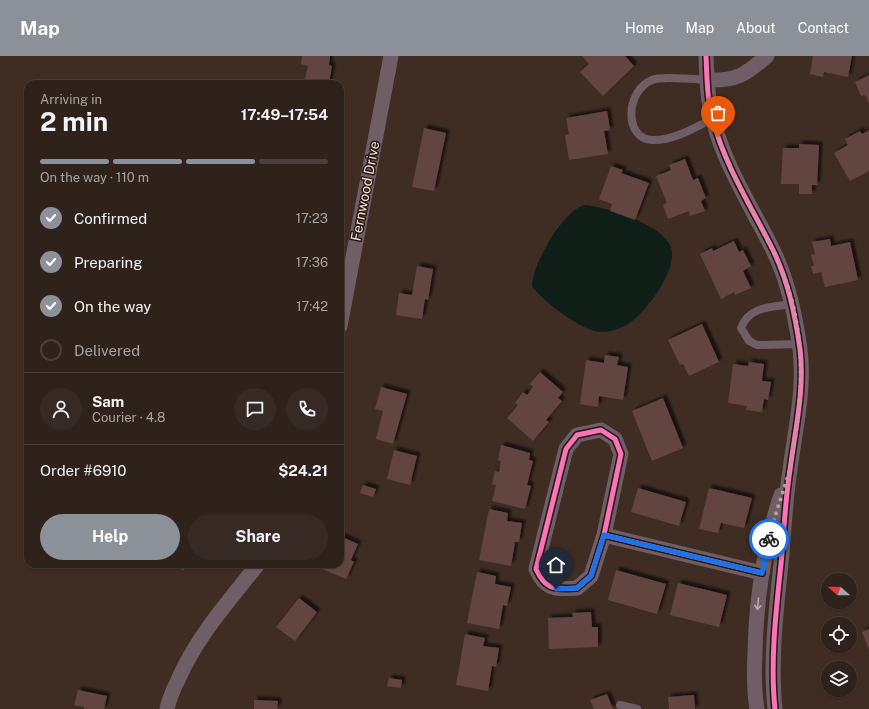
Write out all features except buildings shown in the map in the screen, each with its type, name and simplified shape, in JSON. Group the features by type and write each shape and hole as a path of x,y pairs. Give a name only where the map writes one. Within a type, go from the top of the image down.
{"street":[{"name":"Fernwood Drive","path":"344,305 391,56"},
{"path":"706,56 707,80 712,119 732,172 773,249 792,304 799,344 801,378 797,425 790,471 775,624 775,709"},
{"path":"707,80 728,80 741,76 767,56"},
{"path":"601,430 615,440 621,454 604,535 591,576 577,588 556,589 542,582 536,569 566,449 577,435 601,430"},
{"path":"757,709 755,664 756,630 762,573 771,528 790,471"},
{"path":"604,535 762,573"},
{"path":"167,709 169,700 183,667 201,635 255,568"}],"lane":[{"path":"707,80 654,79 642,85 633,98 631,119 638,134 651,141 674,137 712,119"},
{"path":"792,304 759,309 744,319 740,328 749,341 757,345 799,344"},
{"path":"620,705 637,709"}],"shaded area":[{"path":"586,205 633,218 646,224 666,239 671,247 672,256 670,267 665,279 650,302 633,321 625,326 602,332 594,331 585,327 564,315 545,300 532,286 537,265 559,226 577,208"}],"cycle path":[{"path":"706,56 710,105 718,137 731,170 778,260 787,285 796,323 800,349 801,379 799,410 787,493 774,636 773,673 775,709"},
{"path":"604,535 591,576 577,588 563,589 552,587 544,581 536,569 566,449 577,435 601,430 615,439 621,454 604,535 762,573"}],"way so far":[{"path":"718,137 732,172 773,249 783,273 797,325 801,378 797,425 790,471 778,504 769,539"}],"route":[{"path":"556,589 577,588 591,576 604,535 762,573 769,539"}]}
